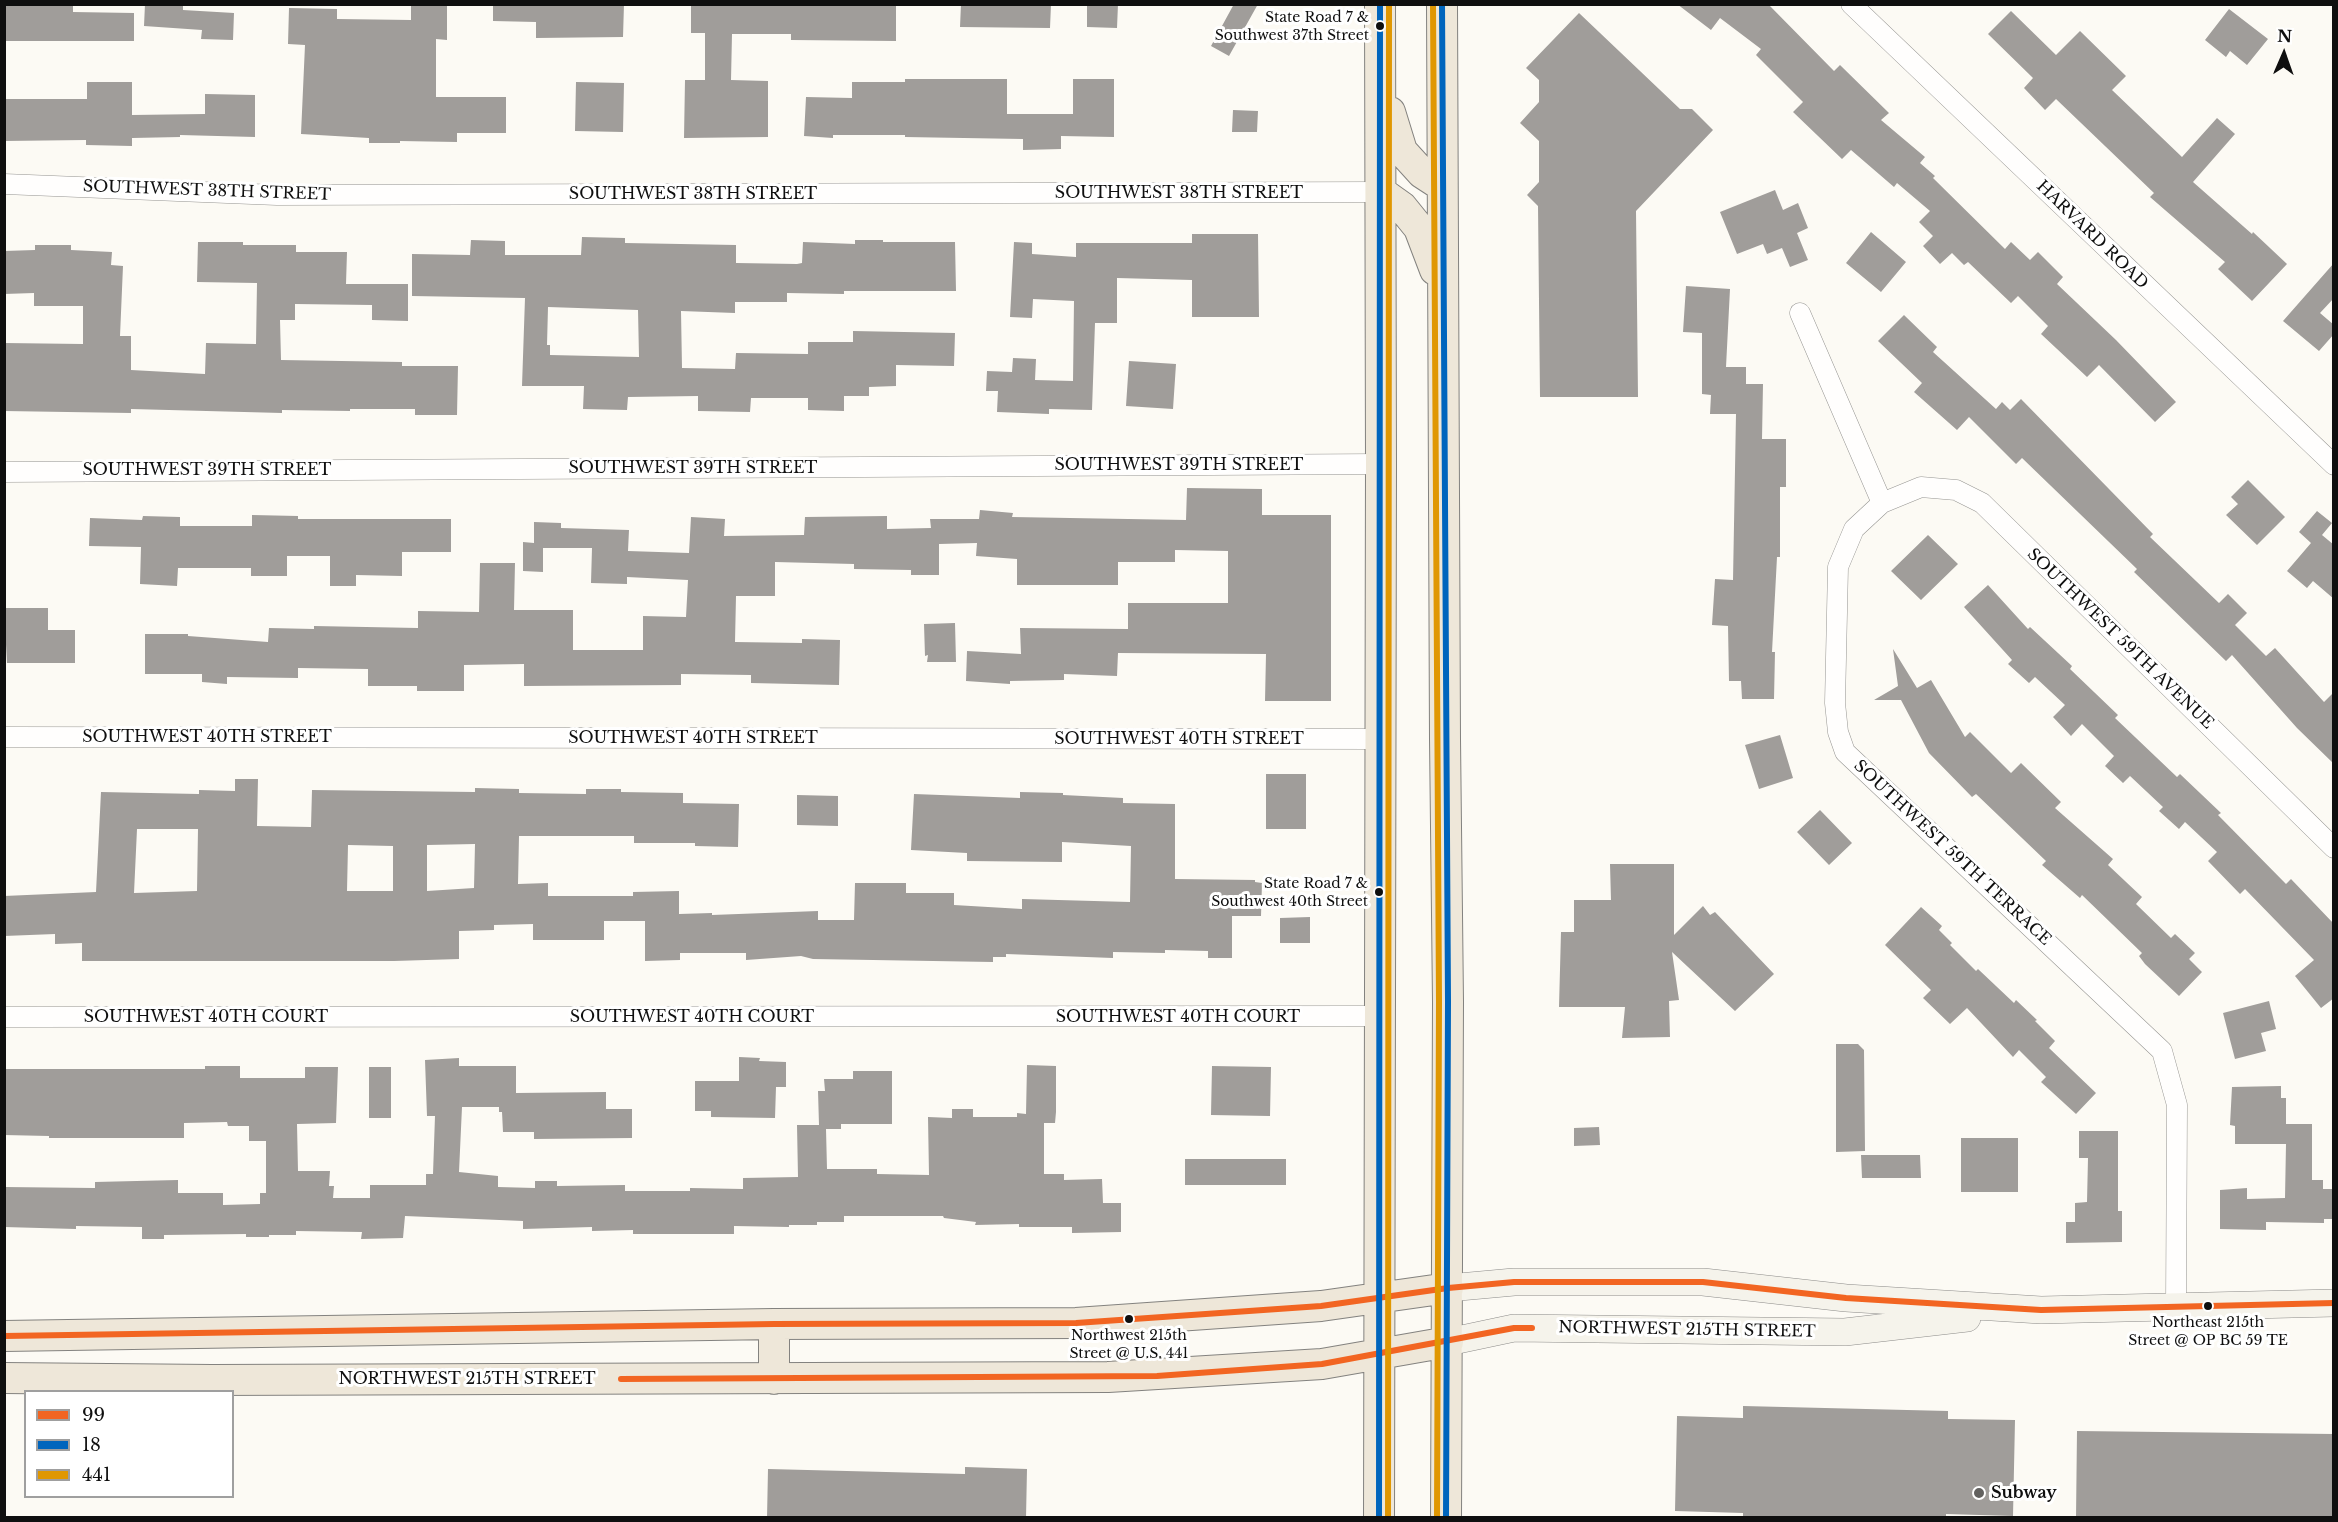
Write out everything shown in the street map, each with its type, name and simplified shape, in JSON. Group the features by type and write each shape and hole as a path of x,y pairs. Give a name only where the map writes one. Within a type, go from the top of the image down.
{"main road":[{"path":"1379,1518 1382,464 1380,4"},
{"path":"1442,4 1448,1288 1446,1518"},
{"path":"1381,84 1402,151 1422,173 1442,186"},
{"path":"1381,192 1402,207 1419,228 1443,290"},
{"name":"NORTHWEST 215TH STREET","path":"4,1336 774,1324 1076,1323 1321,1306 1448,1288"},
{"path":"774,1324 774,1378"},
{"name":"NORTHWEST 215TH STREET","path":"4,1378 1157,1376 1322,1364 1448,1342"}],"street":[{"name":"HARVARD ROAD","path":"1851,4 2334,465"},
{"name":"SOUTHWEST 38TH STREET","path":"4,184 277,195 1381,192"},
{"path":"1800,314 1882,503"},
{"name":"SOUTHWEST 39TH STREET","path":"4,472 1382,464"},
{"name":"SOUTHWEST 59TH AVENUE","path":"1882,503 1921,487 1956,490 1982,503 2334,848"},
{"name":"SOUTHWEST 59TH TERRACE","path":"1882,503 1854,529 1838,567 1835,703 1838,732 1845,752 2162,1051 2177,1104 2176,1308"},
{"name":"SOUTHWEST 40TH STREET","path":"4,737 1380,739"},
{"name":"SOUTHWEST 40TH COURT","path":"4,1017 1379,1017"},
{"name":"NORTHWEST 215TH STREET","path":"1448,1288 1514,1282 1703,1282 1846,1298 2041,1310 2334,1303"},
{"name":"NORTHWEST 215TH STREET","path":"1448,1342 1514,1328 1845,1332 2041,1310"}],"building":[{"path":"4,4 73,4 73,12 134,13 134,41 4,41"},
{"path":"145,4 183,4 183,10 234,13 233,40 201,39 202,30 144,26"},
{"path":"411,4 447,4 447,40 436,39 436,97 506,97 506,133 457,133 457,142 400,141 400,143 369,143 369,138 301,134 305,45 288,44 289,8 337,9 337,19 411,20"},
{"path":"493,4 624,4 623,37 536,38 536,22 493,21"},
{"path":"691,4 896,4 896,41 791,40 791,34 732,34 731,80 768,81 768,137 684,138 685,80 705,80 705,33 691,33"},
{"path":"961,4 1051,4 1050,28 960,27"},
{"path":"1087,4 1118,4 1117,28 1087,27"},
{"path":"1234,4 1258,4 1229,56 1211,46"},
{"path":"1677,4 1768,4 1834,71 1840,65 1889,113 1881,120 1925,157 1920,163 1935,176 1933,178 2005,249 2011,242 2030,260 2038,252 2063,277 2057,284 2176,402 2155,422 2099,365 2087,377 2041,334 2048,326 2018,296 2011,303 1968,262 1964,265 1952,253 1940,264 1923,246 1933,236 1919,222 1930,211 1897,183 1894,187 1851,150 1842,159 1793,112 1803,102 1756,55 1761,49 1720,18 1711,30"},
{"path":"2229,9 2268,39 2247,65 2230,51 2226,57 2205,40"},
{"path":"2011,11 2056,55 2080,31 2126,76 2112,90 2182,157 2217,118 2235,134 2193,182 2287,264 2252,301 2218,269 2225,262 2150,197 2154,193 2056,99 2045,110 2024,88 2033,78 1988,34"},
{"path":"1579,13 1680,109 1692,109 1713,130 1636,211 1638,397 1540,397 1538,206 1527,195 1539,182 1539,141 1520,123 1539,102 1539,80 1526,68"},
{"path":"905,79 1007,79 1007,114 1073,114 1073,79 1114,79 1114,137 1061,136 1061,149 1023,150 1023,139 905,137 905,135 833,135 833,138 804,136 806,97 852,98 852,82 905,82"},
{"path":"87,82 132,82 132,115 205,114 205,94 255,95 255,137 180,135 180,137 132,138 132,146 86,145 86,140 4,141 4,99 87,99"},
{"path":"576,82 624,83 623,132 575,131"},
{"path":"1233,110 1258,111 1257,132 1232,132"},
{"path":"1775,190 1783,210 1798,203 1808,228 1797,233 1808,260 1790,267 1782,248 1767,254 1763,244 1737,254 1720,212"},
{"path":"1871,232 1906,262 1881,292 1846,263"},
{"path":"1192,234 1258,234 1259,317 1192,317 1192,280 1117,278 1117,323 1095,323 1092,410 1049,409 1049,414 997,412 998,391 986,391 987,371 1012,372 1013,358 1036,359 1035,380 1073,381 1074,301 1033,299 1032,318 1010,317 1014,242 1032,243 1032,254 1076,257 1076,243 1192,243"},
{"path":"582,237 625,238 625,243 736,245 736,263 797,264 802,263 803,242 855,244 855,240 883,240 883,242 955,242 956,291 787,293 787,302 735,302 735,313 681,311 682,368 735,369 736,353 808,354 808,342 853,342 853,331 955,333 954,366 896,365 896,386 869,387 869,396 844,396 844,411 808,410 808,398 751,398 750,412 698,411 698,396 628,397 627,410 583,409 584,386 522,386 525,298 412,296 412,254 470,255 471,240 505,241 505,255 581,255","holes":["548,307 638,310 639,357 550,355 550,345 547,345"]},
{"path":"198,242 296,245 296,252 347,252 346,284 408,284 408,321 372,320 372,305 295,304 295,320 280,320 281,360 402,362 402,366 458,366 457,415 415,415 415,409 282,410 282,413 131,409 131,413 4,411 4,343 83,344 83,306 34,306 34,293 4,294 4,251 35,250 35,245 71,245 71,250 112,252 111,265 123,266 120,336 131,336 131,370 205,374 206,343 256,344 257,283 197,282"},
{"path":"2334,263 2334,298 2320,313 2334,325 2334,334 2319,351 2283,321"},
{"path":"1686,286 1730,289 1726,367 1746,367 1746,384 1763,384 1762,439 1786,439 1786,487 1780,487 1780,557 1777,557 1772,652 1775,652 1774,699 1742,699 1741,681 1729,681 1728,626 1712,625 1715,579 1733,580 1736,414 1710,414 1711,395 1702,394 1702,333 1683,332"},
{"path":"1904,315 1937,347 1933,352 1996,409 2002,402 2010,410 2021,399 2153,534 2150,537 2219,603 2228,594 2247,613 2235,625 2266,656 2275,648 2324,702 2334,692 2334,764 2297,728 2232,655 2226,661 2134,572 2137,569 2022,458 2016,464 1969,417 1957,430 1914,392 1922,383 1878,341"},
{"path":"1129,361 1176,364 1173,409 1126,406"},
{"path":"2248,480 2285,517 2257,545 2226,515 2238,504 2231,497"},
{"path":"1187,488 1262,489 1262,515 1331,515 1331,701 1265,701 1266,654 1118,653 1117,676 1064,674 1064,680 1010,681 1010,684 966,681 967,651 1021,654 1020,628 1128,629 1128,603 1228,603 1228,551 1175,550 1175,562 1118,562 1118,585 1017,585 1017,559 976,556 977,543 939,544 939,575 911,575 911,570 854,569 854,564 775,562 775,596 736,596 735,642 802,643 802,639 840,640 839,685 751,683 751,675 681,674 681,685 524,686 524,664 464,665 464,691 417,691 417,686 368,686 368,669 298,668 298,678 227,677 227,684 202,682 202,674 145,674 145,634 188,634 188,636 268,642 269,628 314,629 314,626 418,628 418,611 479,612 480,563 515,563 514,610 573,610 573,650 643,650 643,616 686,617 688,580 627,577 627,584 591,583 592,548 543,548 543,572 523,571 523,542 534,543 534,522 561,523 561,528 629,530 628,551 689,553 691,517 725,519 724,536 804,535 805,517 887,516 887,529 931,528 930,519 979,519 980,510 1013,513 1012,517 1186,520"},
{"path":"2317,511 2332,523 2322,535 2334,545 2334,599 2313,581 2307,588 2287,571 2311,543 2299,532"},
{"path":"252,515 298,516 298,519 451,519 451,552 402,552 402,576 356,575 356,586 330,586 330,556 287,556 287,576 251,576 251,568 178,568 177,586 140,584 141,547 89,546 90,518 142,520 143,516 180,517 180,526 252,526"},
{"path":"1928,535 1958,564 1921,600 1891,571"},
{"path":"1988,585 2028,629 2030,627 2072,666 2070,669 2118,715 2115,718 2177,777 2180,774 2221,813 2218,815 2286,884 2291,879 2334,924 2334,998 2321,1008 2295,976 2314,960 2245,889 2240,894 2208,861 2217,852 2185,822 2179,829 2159,811 2163,807 2130,776 2123,783 2105,766 2114,756 2082,724 2071,736 2053,717 2065,705 2035,677 2029,683 2008,664 2012,660 1964,607"},
{"path":"4,608 48,608 48,630 75,630 75,663 7,663"},
{"path":"955,623 956,662 927,662 924,624"},
{"path":"1893,649 1917,688 1931,680 1965,737 1970,732 2011,773 2021,763 2061,802 2055,808 2113,859 2108,865 2142,897 2136,904 2171,938 2175,934 2195,953 2189,959 2202,972 2179,996 2145,964 2139,956 2142,953 2082,895 2080,898 2042,865 2046,861 1976,794 1972,797 1929,753 1901,700 1874,700 1898,686"},
{"path":"1780,735 1793,778 1759,789 1745,745"},
{"path":"1266,774 1306,774 1306,829 1266,829"},
{"path":"235,779 258,779 257,826 311,827 312,790 475,792 475,788 519,789 519,793 586,794 586,789 621,789 621,792 683,793 683,803 739,804 738,847 695,846 695,843 634,843 634,836 519,836 518,884 548,883 548,896 633,896 633,892 679,891 679,914 818,911 818,920 854,920 855,883 906,883 906,893 954,893 954,905 1022,909 1022,899 1130,902 1131,846 1062,842 1062,862 967,861 967,853 911,850 914,794 1020,798 1020,792 1063,793 1063,795 1123,798 1123,803 1175,804 1175,879 1255,880 1255,882 1262,883 1261,916 1232,916 1232,958 1208,958 1208,951 1165,950 1165,953 1113,952 1113,958 1006,954 1006,957 993,957 993,962 813,959 801,956 746,960 746,953 680,953 680,960 645,961 645,921 604,921 604,940 533,940 533,924 494,925 494,930 459,931 459,959 394,961 82,961 82,943 55,944 55,934 4,936 4,896 96,892 101,792 199,794 199,790 235,791","holes":["137,829 198,829 197,891 134,893","475,844 474,888 427,891 427,845","348,845 393,846 393,891 347,891"]},
{"path":"797,795 838,796 838,826 797,825"},
{"path":"1820,810 1852,843 1829,865 1797,832"},
{"path":"1610,864 1674,864 1674,935 1703,906 1710,915 1715,912 1774,974 1735,1011 1672,952 1679,1000 1669,1001 1670,1037 1622,1038 1625,1007 1559,1007 1561,932 1574,932 1574,900 1611,900"},
{"path":"1921,907 1942,926 1939,930 1952,943 1950,945 1976,971 1978,969 2014,1003 2016,1000 2037,1020 2035,1021 2055,1041 2049,1048 2096,1093 2076,1114 2041,1082 2046,1077 2019,1050 2013,1057 1967,1008 1950,1024 1923,998 1931,990 1885,945"},
{"path":"1310,917 1310,943 1280,943 1280,918"},
{"path":"2269,1001 2276,1029 2261,1033 2266,1051 2235,1059 2223,1013"},
{"path":"1836,1044 1858,1044 1864,1050 1865,1151 1836,1152"},
{"path":"739,1057 760,1058 759,1061 786,1062 786,1087 776,1087 775,1118 711,1117 711,1111 695,1111 695,1081 739,1081"},
{"path":"459,1058 459,1066 516,1066 516,1093 606,1092 606,1109 632,1109 632,1138 534,1139 534,1132 503,1132 502,1112 499,1112 499,1107 462,1107 459,1172 498,1176 498,1187 535,1188 535,1181 557,1181 557,1186 625,1185 625,1191 690,1191 690,1188 743,1189 743,1178 798,1177 797,1125 819,1125 818,1091 825,1091 824,1079 853,1079 853,1071 892,1071 892,1124 841,1124 841,1129 826,1129 827,1169 877,1169 877,1174 929,1175 928,1117 952,1118 952,1109 973,1109 973,1117 1017,1117 1017,1113 1026,1114 1027,1065 1056,1066 1055,1123 1044,1123 1044,1174 1064,1174 1064,1180 1102,1179 1103,1203 1121,1203 1121,1232 1072,1233 1072,1227 1019,1227 1019,1224 975,1225 976,1222 943,1216 844,1216 844,1222 817,1222 817,1225 734,1226 734,1234 633,1234 633,1230 592,1231 592,1227 523,1229 523,1221 405,1216 403,1238 361,1239 362,1232 296,1231 296,1235 269,1235 269,1237 246,1237 246,1234 164,1235 164,1239 142,1239 142,1227 76,1226 76,1229 4,1227 4,1187 95,1188 95,1182 178,1180 178,1193 223,1193 223,1205 260,1204 260,1193 266,1193 266,1141 249,1141 249,1126 228,1126 227,1122 184,1123 184,1138 49,1138 49,1136 4,1135 4,1069 205,1069 205,1066 240,1066 240,1078 305,1078 305,1067 338,1067 336,1123 297,1124 298,1171 330,1171 329,1186 334,1186 333,1198 370,1198 370,1185 426,1185 426,1174 433,1174 435,1116 427,1116 425,1060"},
{"path":"1212,1066 1271,1067 1270,1116 1211,1115"},
{"path":"369,1067 391,1067 391,1118 369,1118"},
{"path":"2281,1086 2281,1098 2286,1098 2286,1124 2312,1124 2312,1180 2323,1180 2323,1189 2334,1189 2334,1219 2324,1219 2324,1223 2266,1222 2266,1230 2220,1229 2220,1190 2247,1188 2247,1199 2285,1198 2286,1144 2235,1144 2235,1126 2230,1125 2232,1087"},
{"path":"1599,1127 1600,1145 1574,1146 1574,1128"},
{"path":"2079,1131 2118,1131 2118,1211 2122,1211 2122,1242 2066,1243 2066,1222 2075,1222 2075,1203 2087,1202 2088,1158 2079,1158"},
{"path":"1961,1138 2018,1138 2018,1192 1961,1192"},
{"path":"1861,1155 1920,1155 1921,1178 1862,1178"},
{"path":"1185,1159 1286,1159 1286,1185 1185,1185"},
{"path":"1743,1406 1948,1411 1948,1419 2015,1420 2013,1516 1946,1514 1946,1518 1743,1518 1743,1513 1675,1511 1677,1416 1743,1418"},
{"path":"2077,1431 2334,1434 2334,1518 2076,1518"},
{"path":"965,1467 1027,1469 1026,1518 767,1518 768,1469 965,1474"}],"transit line":[{"name":"18","path":"1379,1518 1380,4"},
{"name":"441","path":"1388,1518 1389,4"},
{"name":"441","path":"1433,4 1439,1002 1437,1518"},
{"name":"18","path":"1442,4 1448,1002 1446,1518"},
{"name":"99","path":"4,1336 774,1324 1076,1323 1321,1306 1448,1288 1514,1282 1703,1282 1846,1298 2041,1310 2334,1303"},
{"name":"99","path":"621,1379 1157,1376 1322,1364 1514,1328 1532,1328"}],"place":[{"name":"State Road 7 & Southwest 37th Street","path":"1380,26"},
{"name":"State Road 7 & Southwest 40th Street","path":"1379,892"},
{"name":"Northeast 215th Street @ OP BC 59 TE","path":"2208,1306"},
{"name":"Northwest 215th Street @ U.S. 441","path":"1129,1319"},
{"name":"Subway","path":"1979,1493"}]}
